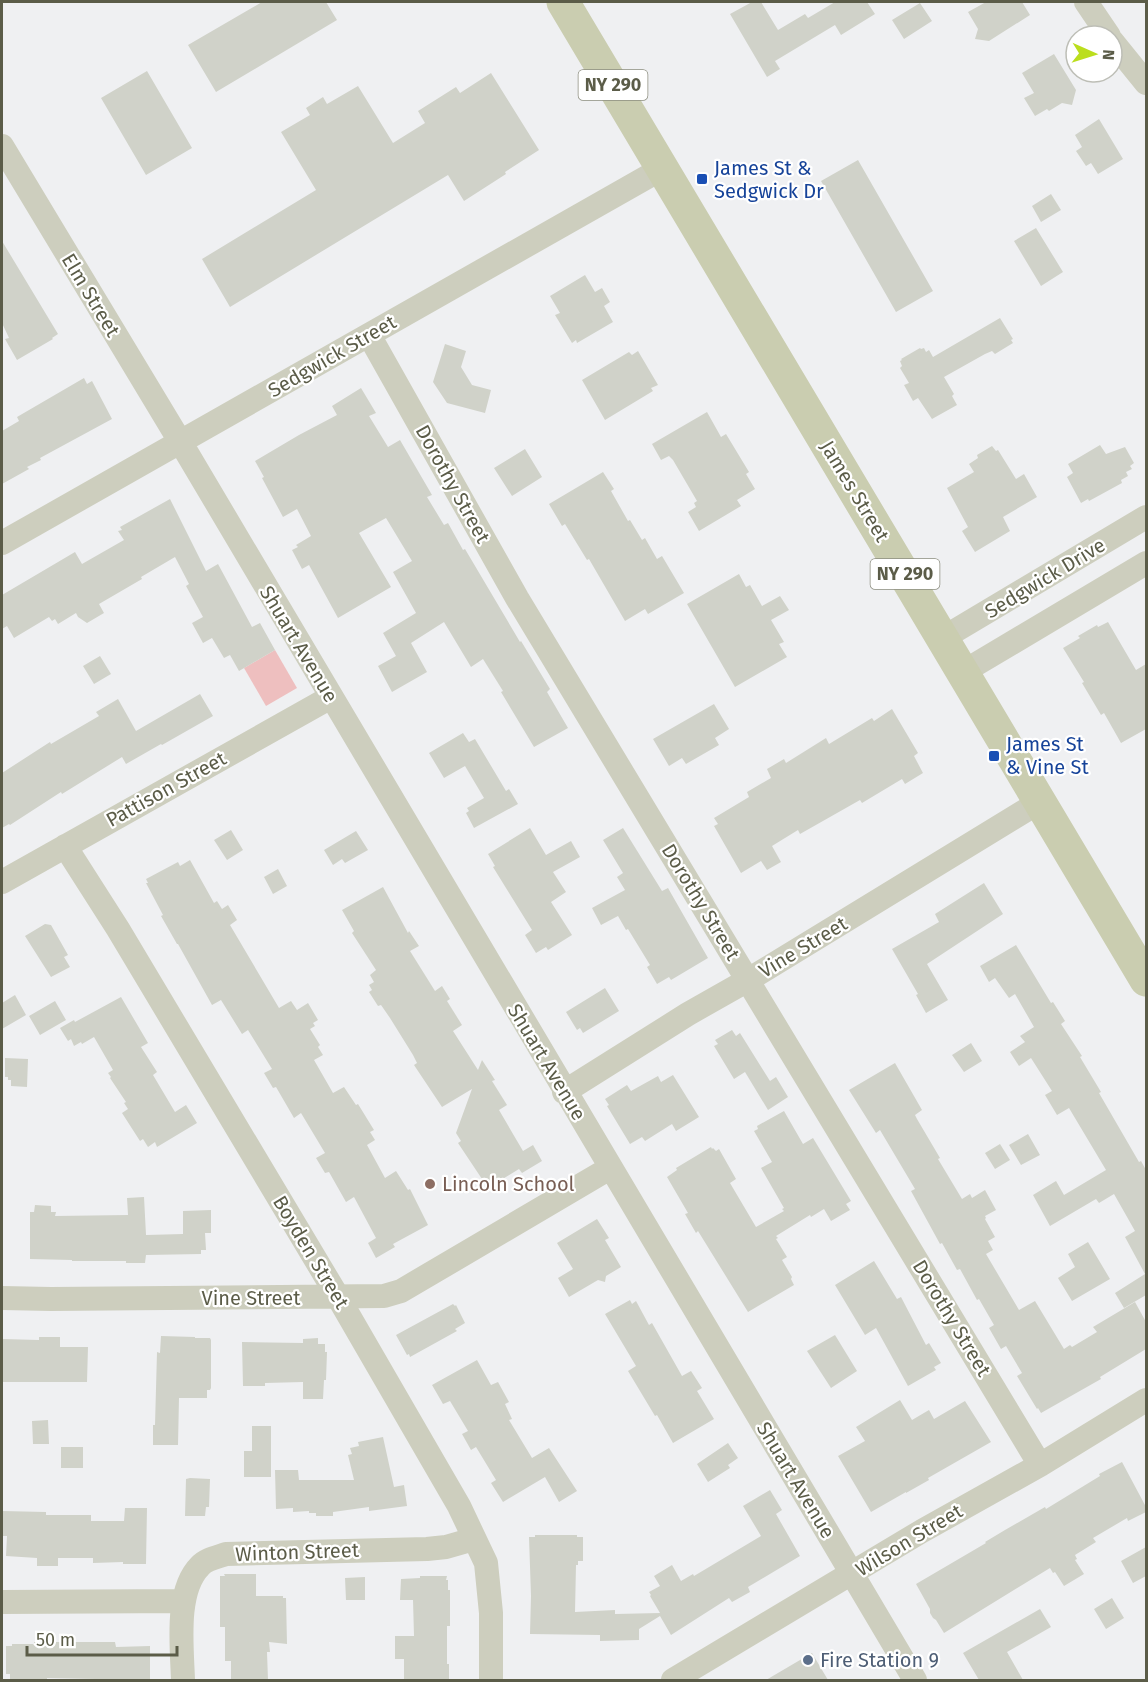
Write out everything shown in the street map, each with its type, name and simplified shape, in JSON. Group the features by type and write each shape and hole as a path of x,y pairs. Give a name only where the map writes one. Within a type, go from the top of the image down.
{"main road":[{"name":"James Street","path":"563,2 1146,980"}],"street":[{"path":"1086,2 1101,24"},
{"path":"1124,56 1146,83"},
{"name":"Elm Street","path":"2,146 181,443"},
{"name":"Sedgwick Street","path":"2,543 663,168"},
{"name":"Dorothy Street","path":"369,335 517,598 1040,1465"},
{"name":"Shuart Avenue","path":"181,443 564,1092 915,1680"},
{"name":"Sedgwick Drive","path":"943,638 1146,517"},
{"path":"1098,547 1120,579"},
{"name":"Sedgwick Drive","path":"963,672 1146,563"},
{"name":"Pattison Street","path":"2,882 331,697"},
{"name":"Vine Street","path":"564,1092 688,1014 748,980 1041,801"},
{"name":"Boyden Street","path":"65,846 118,929 338,1297 459,1506 486,1563 491,1613 491,1680"},
{"name":"Vine Street","path":"2,1298 384,1296 401,1290 610,1168"},
{"name":"Wilson Street","path":"673,1680 922,1531 1040,1465 1146,1400"},
{"name":"Winton Street","path":"183,1680 184,1601 190,1578 202,1563 226,1554 427,1549 446,1547 474,1539"},
{"path":"2,1602 184,1601"}],"shaded area":[{"path":"275,650 297,688 266,706 244,668"}],"building":[{"path":"262,2 326,2 337,20 216,92 188,45"},
{"path":"752,2 761,2 778,30 805,14 808,18 835,2 867,2 875,14 841,35 835,25 775,61 780,69 767,77 730,14"},
{"path":"986,2 1022,2 1030,15 989,41 975,39 978,29 968,12"},
{"path":"920,3 932,21 904,39 892,20"},
{"path":"1054,54 1064,70 1064,84 1072,84 1076,90 1072,105 1062,103 1035,116 1024,98 1034,93 1022,73"},
{"path":"147,71 192,148 146,175 101,98"},
{"path":"491,73 539,150 464,201 448,175 230,307 202,259 316,190 281,132 310,115 306,108 323,97 327,104 358,86 393,143 425,123 418,111 456,87 460,93"},
{"path":"1099,119 1123,159 1098,174 1091,163 1086,166 1076,151 1082,147 1075,135"},
{"path":"858,160 933,291 896,312 821,181"},
{"path":"1051,194 1061,210 1041,222 1032,206"},
{"path":"1036,228 1063,272 1041,286 1014,241"},
{"path":"2,241 58,334 17,360 5,339 9,338 2,323"},
{"path":"585,275 595,292 602,288 610,302 604,306 613,322 577,343 576,340 572,343 555,315 560,313 550,296"},
{"path":"1000,318 1013,339 1011,340 1013,343 995,354 992,351 985,354 944,377 954,394 952,396 957,405 932,419 918,398 913,401 904,385 909,383 900,368 901,359 920,348 924,348 926,352 929,350 933,357"},
{"path":"445,344 466,351 461,367 472,385 491,390 485,413 447,403 433,382"},
{"path":"638,351 658,385 651,388 653,391 605,420 582,380 629,352 632,355"},
{"path":"84,378 87,384 92,381 112,419 40,458 41,460 27,467 29,469 2,484 2,431 19,421 17,417"},
{"path":"361,388 376,413 369,416 388,447 400,440 432,495 427,497 444,525 448,523 463,550 465,549 550,689 547,692 568,728 534,747 483,659 471,667 444,622 411,643 427,672 392,692 378,666 396,656 383,633 416,613 393,572 412,561 386,518 359,533 391,587 338,618 309,565 302,569 292,550 311,536 297,509 283,517 255,461 337,415 332,406"},
{"path":"707,412 721,437 726,434 749,472 746,474 755,489 737,500 741,506 699,531 688,512 696,507 694,503 697,501 673,460 669,456 661,460 652,444"},
{"path":"1100,445 1106,454 1125,447 1134,463 1130,466 1132,469 1126,472 1128,476 1121,480 1122,483 1081,503 1067,477 1073,473 1068,464"},
{"path":"992,446 996,451 998,450 1016,479 1024,474 1037,497 1003,517 1010,531 975,552 962,531 968,527 947,488 974,472 969,464 978,458 977,455"},
{"path":"525,449 542,477 512,496 494,468"},
{"path":"603,472 614,489 611,491 628,521 630,520 642,540 645,538 657,559 662,556 684,593 648,614 645,609 625,621 589,559 587,560 565,524 562,526 549,504"},
{"path":"170,499 206,571 218,564 252,627 260,623 275,650 239,671 230,655 224,658 212,638 203,643 192,623 203,617 186,586 189,584 175,557 99,604 104,613 87,623 76,613 58,624 55,619 52,621 49,617 14,638 7,626 2,629 2,595 75,552 82,564 124,540 118,531 122,530 120,527"},
{"path":"739,574 746,587 750,585 762,606 780,596 789,610 771,620 784,642 779,644 787,657 735,687 687,604"},
{"path":"1108,622 1136,670 1146,664 1146,729 1121,743 1104,713 1101,715 1063,648 1097,625 1098,627"},
{"path":"100,656 111,674 94,684 83,666"},
{"path":"200,694 213,716 126,764 122,757 2,828 2,773 50,742 51,744 99,716 96,712 118,699 136,731"},
{"path":"714,704 729,729 715,738 719,745 686,764 682,758 669,766 653,739"},
{"path":"892,709 918,753 914,756 923,773 905,784 902,779 862,803 860,800 800,834 798,830 772,846 781,862 767,870 761,861 741,873 714,826 718,824 714,818 749,797 747,792 771,778 767,769 784,759 786,763 826,738 829,744 872,718 874,721"},
{"path":"463,733 469,742 475,739 506,791 509,789 518,804 474,828 466,813 469,811 467,808 484,798 465,766 444,778 429,753"},
{"path":"530,828 546,855 571,841 580,857 553,872 566,892 551,902 572,935 548,950 546,947 536,953 525,935 532,930 493,867 495,866 488,854"},
{"path":"623,828 662,891 668,888 708,958 671,980 669,977 657,984 647,967 650,965 618,916 601,925 592,908 625,890 617,877 623,873 603,840"},
{"path":"231,830 243,850 227,860 214,840"},
{"path":"356,831 368,850 345,863 342,859 333,865 324,850"},
{"path":"190,860 214,903 217,901 222,909 228,905 237,920 230,925 279,1008 291,1001 297,1010 308,1003 318,1020 310,1029 323,1055 314,1060 333,1093 344,1087 356,1105 358,1104 374,1130 370,1132 375,1140 367,1145 385,1178 396,1171 408,1190 410,1189 428,1225 393,1244 395,1247 376,1258 368,1243 376,1238 354,1197 346,1202 329,1172 325,1173 316,1158 325,1153 301,1113 294,1118 276,1087 273,1088 264,1073 272,1069 248,1030 242,1034 221,1000 212,1005 161,916 163,915 146,879 178,862 180,866"},
{"path":"278,869 287,886 273,894 264,877"},
{"path":"984,883 1003,914 927,964 948,1000 926,1013 916,995 918,994 892,949 939,922 935,914"},
{"path":"383,887 408,933 409,931 419,946 410,951 435,991 442,986 450,999 447,1001 462,1025 453,1031 478,1070 482,1060 495,1080 492,1081 507,1105 499,1110 523,1151 533,1145 542,1161 522,1173 519,1169 488,1188 458,1143 461,1141 456,1133 472,1089 442,1107 414,1065 417,1063 413,1055 390,1018 369,992 372,990 369,985 374,982 370,975 376,970 352,933 354,931 342,910"},
{"path":"45,924 51,925 68,955 64,957 70,967 51,977 25,936"},
{"path":"1016,945 1051,1003 1053,1002 1065,1021 1061,1024 1082,1056 1080,1057 1101,1092 1099,1093 1139,1162 1141,1161 1146,1170 1146,1295 1124,1308 1115,1293 1145,1274 1125,1237 1135,1231 1114,1194 1099,1203 1096,1199 1050,1226 1033,1195 1056,1181 1064,1195 1106,1170 1069,1108 1057,1115 1045,1095 1052,1091 1031,1058 1019,1066 1010,1052 1025,1042 1020,1036 1034,1027 1015,994 1009,998 995,978 989,982 980,966"},
{"path":"605,988 619,1011 583,1033 580,1028 577,1030 566,1012"},
{"path":"15,995 26,1015 2,1029 2,1003"},
{"path":"121,997 148,1043 141,1047 157,1072 153,1075 175,1112 186,1105 197,1123 157,1147 155,1142 148,1147 143,1139 140,1141 122,1113 128,1109 124,1103 126,1102 110,1078 108,1073 113,1070 94,1037 74,1046 71,1039 68,1041 60,1028"},
{"path":"55,1001 66,1020 40,1035 29,1016"},
{"path":"732,1030 736,1036 740,1033 770,1081 776,1077 788,1097 768,1110 745,1072 734,1079 714,1046 718,1044 715,1040"},
{"path":"971,1043 982,1061 964,1072 952,1055"},
{"path":"5,1058 28,1059 27,1087 11,1086 11,1080 5,1077"},
{"path":"895,1063 922,1110 915,1115 962,1199 970,1194 972,1198 985,1190 996,1210 985,1216 995,1237 988,1241 993,1250 986,1254 1019,1310 1035,1301 1064,1349 1070,1345 1072,1347 1097,1332 1093,1327 1135,1302 1146,1322 1146,1349 1100,1377 1101,1379 1041,1413 1037,1409 1017,1376 1022,1373 1006,1346 1001,1349 989,1328 994,1325 979,1299 977,1300 960,1269 957,1270 942,1243 940,1244 911,1191 915,1189 880,1130 876,1133 849,1090"},
{"path":"673,1075 699,1117 676,1131 672,1124 645,1141 642,1137 630,1144 605,1099 627,1085 631,1091 658,1076 661,1082"},
{"path":"784,1111 803,1144 813,1138 851,1201 846,1204 850,1210 831,1221 824,1209 776,1236 787,1257 782,1260 794,1285 748,1312 698,1231 696,1233 685,1214 688,1213 667,1177 677,1170 676,1168 711,1147 716,1151 719,1149 736,1179 730,1183 756,1227 784,1211 782,1209 784,1208 761,1168 772,1162 754,1131 758,1129 757,1126"},
{"path":"1028,1134 1040,1155 1021,1165 1009,1145"},
{"path":"1000,1144 1010,1160 995,1169 985,1153"},
{"path":"144,1197 146,1235 183,1234 183,1211 211,1210 211,1233 205,1233 206,1250 201,1250 201,1254 146,1255 145,1263 30,1259 30,1212 34,1212 35,1205 51,1206 51,1212 56,1212 55,1216 128,1215 127,1198"},
{"path":"597,1219 609,1238 605,1240 621,1267 606,1276 605,1282 598,1280 569,1297 558,1278 573,1269 557,1243"},
{"path":"1088,1242 1110,1279 1072,1301 1058,1278 1075,1267 1068,1254"},
{"path":"874,1261 897,1299 901,1297 926,1345 929,1343 941,1363 934,1367 936,1370 908,1386 876,1328 865,1335 835,1285"},
{"path":"630,1300 632,1304 636,1301 649,1325 652,1323 682,1376 691,1371 702,1388 697,1391 714,1419 673,1443 628,1371 636,1366 605,1314"},
{"path":"453,1304 456,1305 465,1323 455,1329 457,1331 410,1357 409,1354 407,1355 396,1335"},
{"path":"835,1335 857,1371 831,1388 807,1351"},
{"path":"161,1336 210,1338 211,1340 211,1388 207,1390 207,1398 179,1398 178,1445 153,1445 157,1352 160,1353"},
{"path":"39,1337 60,1337 60,1347 88,1347 87,1382 2,1382 2,1339 39,1340"},
{"path":"318,1338 318,1344 325,1344 325,1352 327,1352 323,1399 303,1399 303,1382 243,1386 242,1342 303,1343 303,1339"},
{"path":"477,1360 491,1385 498,1382 509,1402 505,1404 512,1419 509,1420 532,1458 549,1448 577,1491 559,1502 545,1477 503,1502 491,1483 496,1480 476,1447 471,1450 462,1434 468,1431 450,1401 443,1404 432,1385"},
{"path":"900,1400 912,1420 929,1410 934,1419 965,1401 991,1442 871,1512 838,1456 865,1441 856,1427"},
{"path":"48,1420 49,1444 33,1444 32,1421"},
{"path":"252,1426 271,1426 271,1477 244,1477 244,1451 252,1451"},
{"path":"383,1437 394,1487 404,1485 407,1506 369,1511 369,1507 333,1512 333,1516 316,1516 316,1513 309,1513 309,1511 293,1512 293,1508 276,1509 275,1470 298,1470 299,1480 354,1480 348,1455 352,1454 350,1448 359,1446 358,1442"},
{"path":"728,1443 738,1458 728,1465 730,1468 708,1482 697,1464"},
{"path":"61,1447 83,1447 83,1468 61,1468"},
{"path":"1122,1462 1146,1507 1146,1512 1128,1521 1127,1518 1093,1538 1096,1542 1075,1555 1077,1559 1075,1560 1084,1574 1064,1586 1050,1568 944,1633 930,1613 916,1584"},
{"path":"186,1479 210,1479 209,1507 206,1507 205,1516 185,1516"},
{"path":"770,1490 782,1510 776,1514 800,1556 748,1587 750,1592 732,1602 729,1598 671,1635 660,1616 639,1629 639,1640 600,1641 600,1635 530,1634 529,1537 577,1535 577,1537 583,1537 583,1561 578,1561 576,1565 575,1612 615,1610 615,1614 660,1613 649,1592 660,1586 654,1576 672,1565 681,1581 693,1574 694,1576 761,1536 743,1506"},
{"path":"125,1508 147,1508 146,1564 93,1563 93,1558 58,1558 58,1566 37,1566 37,1558 6,1556 7,1536 2,1536 2,1511 46,1512 46,1515 91,1515 91,1521 124,1521"},
{"path":"1146,1547 1146,1576 1133,1583 1121,1561"},
{"path":"224,1574 256,1574 256,1596 286,1598 287,1644 269,1642 268,1680 231,1680 231,1661 225,1661 225,1627 220,1627 220,1576 225,1576"},
{"path":"420,1576 447,1576 448,1590 450,1590 450,1626 447,1626 449,1680 404,1680 404,1659 395,1659 395,1636 414,1636 413,1600 400,1600 401,1579 420,1578"},
{"path":"365,1577 365,1600 346,1600 345,1578"},
{"path":"1112,1598 1124,1618 1106,1629 1094,1609"},
{"path":"1040,1609 1051,1627 1007,1652 1023,1680 979,1680 963,1653"},
{"path":"34,1642 115,1642 116,1647 150,1646 150,1680 47,1678 47,1680 10,1680 10,1674 6,1674 6,1646 34,1644"},
{"name":"Fire Station 9","path":"812,1653 828,1680 766,1680"}],"place":[{"name":"James St & Sedgwick Dr","path":"702,179"},
{"name":"James St & Vine St","path":"994,756"},
{"name":"Lincoln School","path":"430,1184"},
{"name":"Fire Station 9","path":"808,1660"}]}
